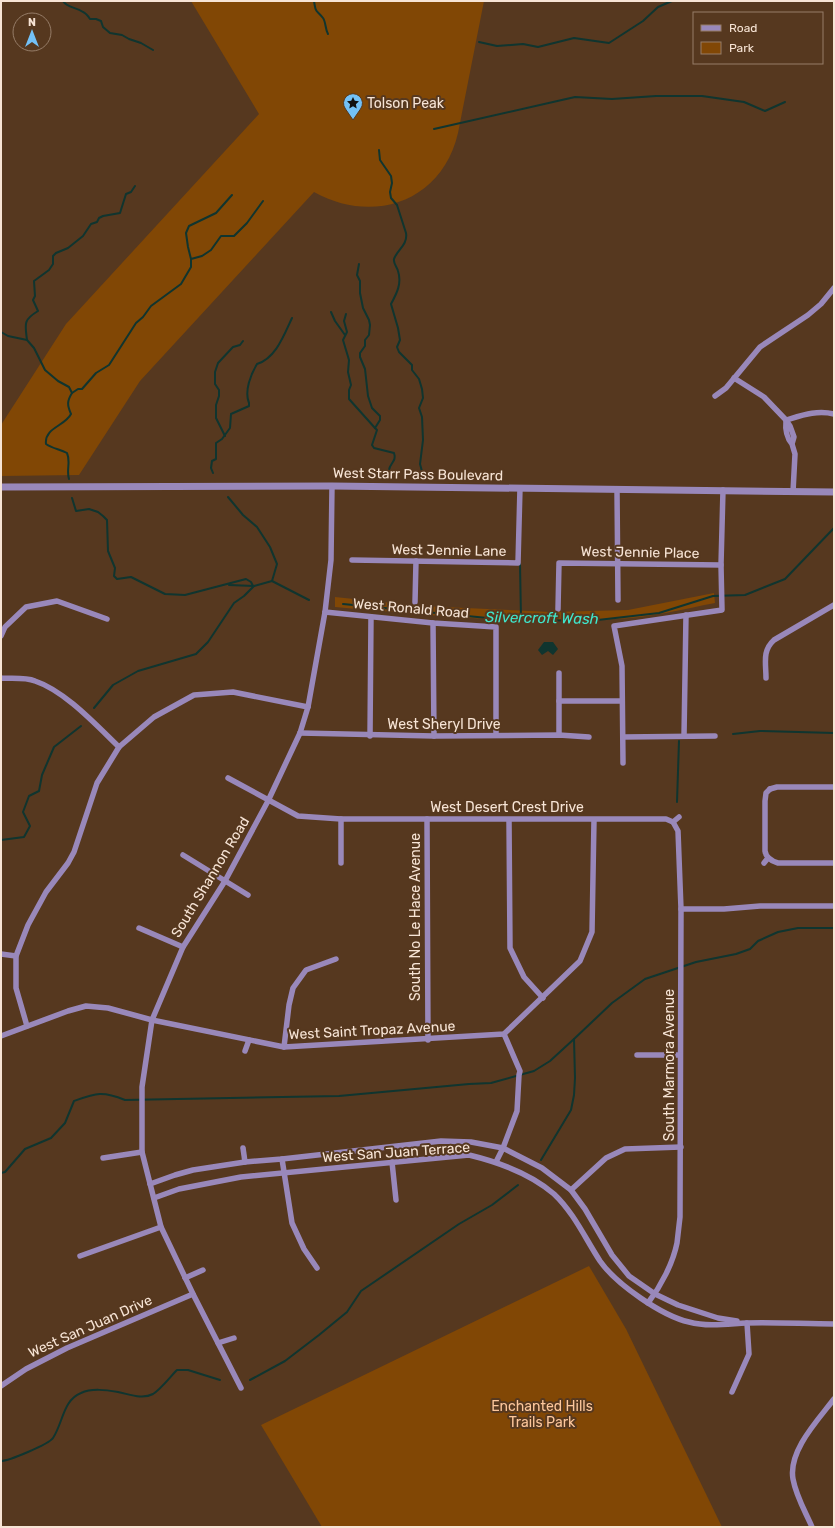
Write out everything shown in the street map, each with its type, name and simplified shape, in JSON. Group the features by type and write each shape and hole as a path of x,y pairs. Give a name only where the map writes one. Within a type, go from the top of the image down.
{"street":[{"path":"715,396 726,388 760,347 808,315 821,304 834,288"},
{"path":"734,378 764,397 790,426 794,437 792,444 795,454 793,492"},
{"path":"786,420 810,413 826,412 834,414"},
{"name":"West Starr Pass Boulevard","path":"1,487 332,486 834,492"},
{"name":"South Shannon Road","path":"241,1388 185,1278 161,1227 142,1152 142,1087 152,1020 183,947 225,881 268,801 300,733 308,707 325,612 331,560 332,486"},
{"name":"West Jennie Lane","path":"352,560 518,563 520,488"},
{"path":"617,490 618,600"},
{"path":"623,763 621,701 622,666 614,626 722,610 721,565 723,490"},
{"path":"415,602 416,561"},
{"name":"West Jennie Place","path":"558,609 558,563 721,565"},
{"path":"1,636 5,627 26,607 57,601 107,619"},
{"path":"766,678 766,644 834,605"},
{"name":"West Ronald Road","path":"325,612 433,623 496,627 496,735"},
{"path":"684,736 686,615"},
{"path":"370,736 371,617"},
{"path":"433,623 434,736"},
{"path":"559,673 559,735"},
{"path":"1,678 34,680 53,690 82,711 119,747"},
{"path":"27,1026 16,988 16,956 28,925 46,892 68,863 74,852 97,783 119,747 154,717 194,695 234,692 308,707"},
{"path":"559,701 621,701"},
{"name":"West Sheryl Drive","path":"300,733 370,736 559,735 589,737"},
{"path":"623,737 715,736"},
{"name":"West Desert Crest Drive","path":"228,778 298,816 341,819 666,819 673,822"},
{"path":"834,787 768,787 765,801 766,860 778,863 834,863"},
{"path":"673,822 679,817"},
{"path":"340,863 341,819"},
{"name":"South No Le Hace Avenue","path":"427,819 428,1040"},
{"path":"508,820 510,948 524,977 543,998"},
{"path":"496,1162 517,1111 520,1071 504,1034 580,962 592,932 594,820"},
{"name":"South Marmora Avenue","path":"648,1303 655,1294 671,1260 677,1243 680,1217 681,910 678,831 673,822"},
{"path":"183,855 248,895"},
{"path":"681,910 760,906 834,906"},
{"path":"139,928 183,947"},
{"path":"1,954 16,956"},
{"path":"284,1047 289,1005 293,988 306,970 336,959"},
{"name":"West Saint Tropaz Avenue","path":"1,1036 68,1011 86,1006 108,1008 152,1020 284,1047 428,1040 504,1034"},
{"path":"245,1051 249,1040"},
{"path":"637,1055 680,1055"},
{"name":"West San Juan Terrace","path":"150,1184 193,1170 245,1162 442,1141 471,1142 503,1148 542,1168 571,1190 585,1208 612,1255 629,1276 655,1294 678,1305 718,1318 747,1323"},
{"path":"571,1190 606,1158 624,1149 681,1147"},
{"path":"243,1148 245,1162"},
{"path":"103,1158 142,1152"},
{"name":"West San Juan Terrace","path":"154,1198 179,1189 241,1177 469,1155 496,1162 534,1179 552,1193 564,1204 576,1220 601,1262 626,1287 648,1303 673,1316 689,1322 717,1325 747,1323 834,1324"},
{"path":"282,1159 292,1223 304,1249 317,1268"},
{"path":"392,1162 396,1200"},
{"path":"80,1256 161,1227"},
{"path":"185,1278 203,1270"},
{"name":"West San Juan Drive","path":"1,1386 26,1369 67,1348 193,1294"},
{"path":"732,1392 749,1354 747,1323"},
{"path":"218,1343 234,1338"},
{"path":"812,1527 798,1497 792,1477 794,1456 803,1441 834,1399"}],"green space":[{"path":"191,1 484,1 458,133 450,157 437,176 421,191 402,201 381,206 359,206 336,202 314,192 140,381 79,475 1,476 1,425 66,324 259,114"},
{"path":"714,593 715,603 640,617 581,621 510,620 335,607 335,597 421,606 551,612 628,610"},
{"name":"Enchanted Hills Trails Park","path":"589,1266 626,1329 722,1527 322,1527 261,1425"}],"water":[{"path":"544,642 553,642 558,649 553,655 548,651 542,655 538,650"}],"waterway":[{"path":"63,1 67,5 85,13 90,19 101,21 103,27 110,33 122,35 153,50"},
{"path":"314,1 316,10 324,20 328,34"},
{"path":"479,42 497,46 523,44 538,47 574,38 609,43 643,21 658,7 672,1"},
{"path":"434,129 575,97 612,99 656,96 702,96 744,102 765,111 785,102"},
{"path":"379,150 380,160 391,176 391,198 397,205 406,233 404,244 394,259 399,275 399,284 391,304 400,340 397,347 399,352 412,365 412,370 419,379 422,389 423,398 419,408 422,417 423,440 420,464 423,475"},
{"path":"27,340 27,320 38,311 33,300 35,296 34,281 49,270 53,264 53,256 56,253 68,248 83,236 91,224 97,222 99,218 103,216 120,213 126,194 131,192 135,186"},
{"path":"191,259 186,233 189,226 216,213 232,195"},
{"path":"72,393 78,389 82,389 96,373 109,365 136,323 143,317 151,306 181,284 191,267 191,259 202,256 211,250 221,236 234,236 247,223 263,201"},
{"path":"359,264 357,275 360,281 360,293 363,308 370,325 369,335 365,340 365,346 360,353 360,357 365,369 368,396 372,408 380,416 380,420 375,428 377,430 372,445 374,448 394,453 395,458 389,470 393,474"},
{"path":"331,312 335,321 345,335"},
{"path":"346,314 344,321 347,332 343,340 349,360 348,372 351,385 349,390 349,399 375,428"},
{"path":"213,473 211,468 212,461 216,459 216,443 222,439 230,428 231,414 249,406 247,393 255,368 257,364 269,357 279,345 292,318"},
{"path":"1,332 8,336 27,340 34,348 45,370 58,381 69,387 72,393 68,403 71,414 64,422 51,431 46,439 46,444 67,453 69,460 69,479"},
{"path":"225,436 216,418 216,405 219,390 215,384 215,372 218,363 233,347 240,345 243,341"},
{"path":"228,497 243,515 257,527 270,547 277,564 272,581"},
{"path":"72,498 76,511 89,509 98,512 107,520 108,551 115,568 114,576 117,579 131,577 165,594 185,595 246,579 251,582 253,586"},
{"name":"Silvercroft Wash","path":"343,604 498,619 589,621 659,613 713,596 745,595 785,579 834,528"},
{"path":"520,564 521,619"},
{"name":"Silvercroft Wash","path":"94,708 113,685 138,671 196,654 208,642 234,603 254,586 272,581 309,600"},
{"path":"229,585 254,586"},
{"name":"Silvercroft Wash","path":"1,840 24,837 30,826 23,812 29,796 39,791 42,775 54,747 81,726"},
{"path":"733,734 760,731 834,733"},
{"path":"677,802 679,741"},
{"path":"541,1160 571,1110 575,1078 574,1039 612,1003 645,979 696,962 736,954 750,949 758,941 778,932 798,928 834,928"},
{"path":"1,1173 5,1172 25,1149 51,1138 65,1123 74,1101 88,1096 105,1094 125,1100 339,1096 491,1083 534,1071 550,1061 574,1039"},
{"path":"250,1380 285,1361 319,1335 347,1312 361,1291 459,1224 492,1205 518,1185"},
{"path":"1,1461 28,1452 50,1441 53,1438 70,1401 75,1396 85,1391 99,1390 118,1392 140,1397 149,1396 159,1389 177,1370 188,1370 220,1380"}],"place":[{"name":"Tolson Peak","path":"353,120"}]}
